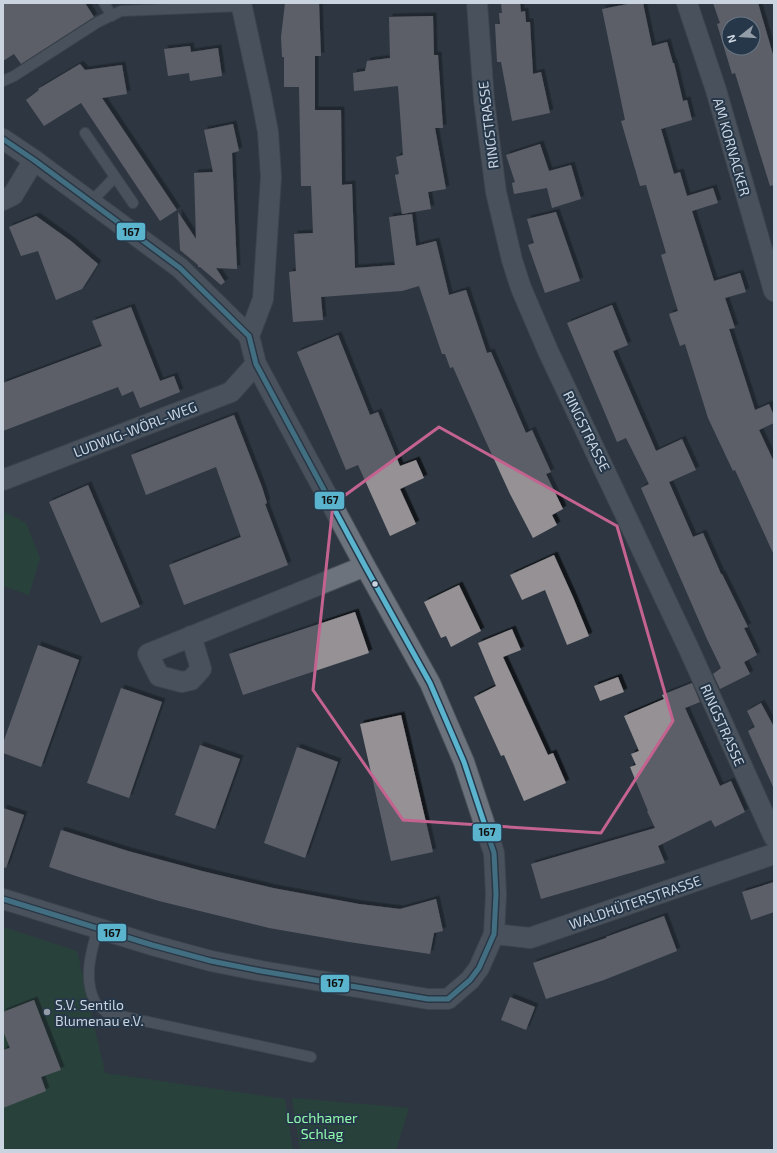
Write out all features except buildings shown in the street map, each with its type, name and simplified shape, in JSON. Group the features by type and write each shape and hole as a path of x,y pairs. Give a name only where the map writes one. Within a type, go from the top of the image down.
{"street":[{"name":"RINGSTRASSE","path":"477,3 484,100 496,192 512,260 521,288 548,351 685,640 774,837"},
{"name":"AM KORNACKER","path":"686,3 716,90 774,291"},
{"path":"241,4 262,95 268,132 271,177 263,299 249,336"},
{"path":"3,139 34,160 180,268 249,336 256,364 430,683 464,762 494,853 496,894 494,934 479,968 470,980 448,999 428,999 261,971 204,959 3,899"},
{"path":"3,200 13,195 34,160"},
{"name":"LUDWIG-WÖRL-WEG","path":"3,480 231,392 256,364"},
{"path":"191,636 365,566"},
{"name":"WALDHÜTERSTRASSE","path":"494,934 530,938 774,854"}],"lane":[{"path":"104,3 112,16"},
{"path":"3,81 14,76 98,22 121,11 241,4"},
{"path":"85,133 133,203"},
{"path":"91,202 115,177"},
{"path":"98,928 89,962 90,987 96,1003 107,1012 311,1057"}],"highlighted area":[{"path":"439,427 617,526 673,721 601,833 403,820 313,690 333,504"}],"green space":[{"path":"3,511 26,523 40,558 29,595 3,586"},
{"name":"S.V. Sentilo Blumenau e.V.","path":"3,927 77,951 105,1073 285,1099 293,1150 3,1150"},
{"name":"Lochhamer Schlag","path":"292,1098 409,1108 396,1150 300,1150"}],"transit line":[{"name":"167","path":"3,139 34,160 180,268 249,336"},
{"name":"167","path":"249,336 256,364 430,683 464,762 494,853 496,894 494,934 479,968 470,980 448,999"},
{"name":"167","path":"3,899 152,945 211,961 261,971 428,999 448,999"}],"place":[{"name":"S.V. Sentilo Blumenau e.V.","path":"47,1012"}]}
